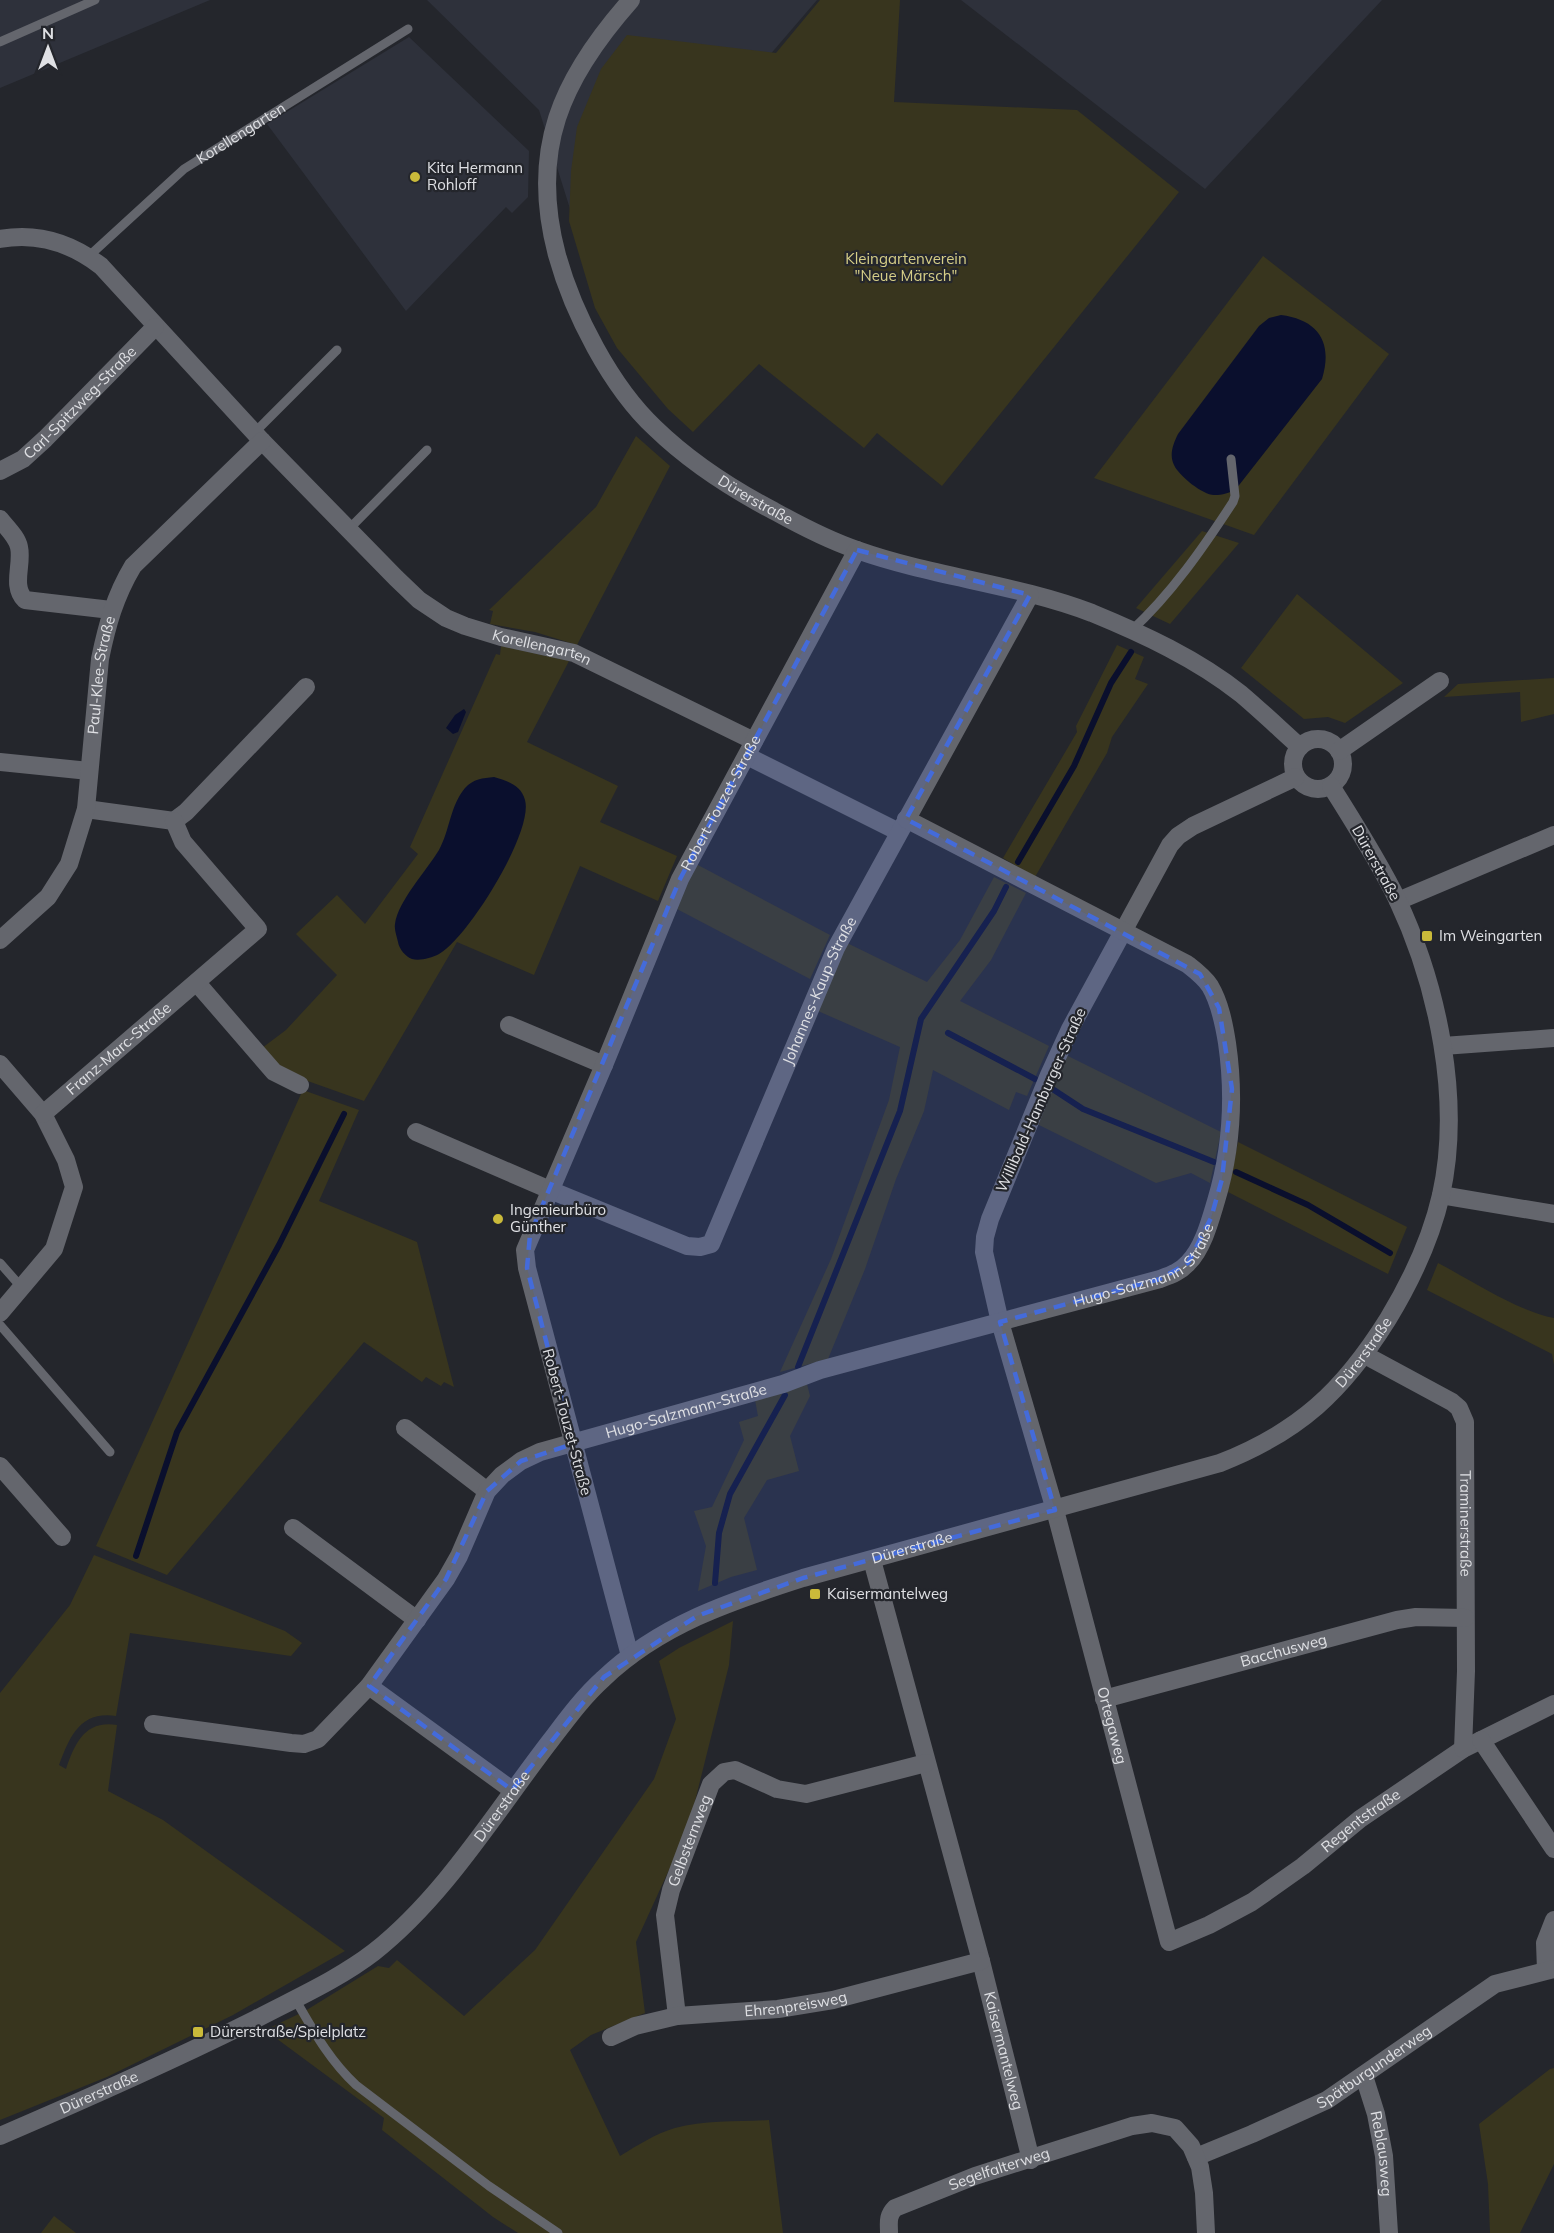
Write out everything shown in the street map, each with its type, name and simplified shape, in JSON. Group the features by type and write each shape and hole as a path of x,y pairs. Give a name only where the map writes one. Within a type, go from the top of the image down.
{"street":[{"name":"Dürerstraße","path":"631,0 591,52 564,96 547,162 548,208 566,287 596,348 624,392 653,427 687,456 733,488 811,531 857,550 1089,612 1185,657 1239,693 1300,747"},
{"name":"Korellengarten","path":"0,239 36,237 62,243 89,256 101,266 155,327 348,530 419,600 446,618 501,637 574,653 751,748 902,825"},
{"name":"Carl-Spitzweg-Straße","path":"0,471 23,459 45,439 155,327"},
{"name":"Paul-Klee-Straße","path":"0,940 48,897 69,864 86,809 100,659 111,610 120,588 133,566 258,437"},
{"path":"0,519 20,549 18,589 25,600 111,610"},
{"name":"Robert-Touzet-Straße","path":"630,1656 527,1268 525,1250 680,879 857,550"},
{"name":"Johannes-Kaup-Straße","path":"549,1190 687,1246 700,1247 711,1244 836,948 1030,595"},
{"path":"1339,751 1440,681"},
{"path":"86,809 174,821 186,812 306,687"},
{"path":"1328,741 1339,751 1342,759 1341,774 1331,786 1324,789 1307,788 1296,777 1293,761 1300,747 1306,742 1328,741"},
{"path":"0,762 89,771"},
{"name":"Willibald-Hamburger-Straße","path":"1055,1510 1000,1323 984,1252 990,1219 1053,1065 1093,984 1170,845 1192,826 1296,777"},
{"name":"Dürerstraße","path":"0,2136 207,2043 343,1973 374,1952 405,1924 476,1843 512,1790 585,1697 604,1677 630,1656 677,1626 735,1599 1220,1463 1253,1450 1285,1432 1315,1410 1340,1386 1365,1355 1400,1300 1426,1244 1441,1195 1446,1165 1448,1122 1443,1046 1437,1017 1415,943 1398,901 1357,827 1331,786"},
{"name":"Franz-Marc-Straße","path":"43,1114 258,929 183,842 174,821"},
{"name":"Hugo-Salzmann-Straße","path":"488,1491 502,1475 521,1461 540,1452 783,1384 820,1370 1160,1279 1177,1272 1195,1253 1211,1218 1227,1160 1232,1119 1231,1067 1220,1008 1210,987 1200,974 1187,964 1123,930 902,825"},
{"path":"1398,901 1554,835"},
{"path":"196,983 269,1068 300,1085"},
{"path":"509,1025 604,1065"},
{"path":"1443,1046 1554,1038"},
{"path":"0,1064 43,1114 66,1160 74,1187 54,1248 0,1313"},
{"path":"416,1132 549,1190"},
{"path":"1441,1195 1554,1214"},
{"name":"Traminerstraße","path":"1365,1355 1452,1401 1459,1408 1465,1422 1463,1749"},
{"path":"153,1724 304,1744 318,1739 369,1686 417,1620 459,1556 488,1491 405,1428"},
{"path":"0,1466 62,1537"},
{"name":"Ortegaweg","path":"1055,1510 1169,1942"},
{"path":"293,1528 417,1620"},
{"name":"Kaisermantelweg","path":"872,1560 981,1961 1031,2160"},
{"name":"Bacchusweg","path":"1104,1699 1397,1620 1416,1617 1465,1618"},
{"path":"369,1686 512,1790"},
{"name":"Regentstraße","path":"1169,1942 1209,1925 1252,1902 1303,1866 1360,1819 1463,1749 1554,1704"},
{"path":"1481,1740 1554,1849"},
{"name":"Gelbsternweg","path":"677,2016 665,1915 671,1890 711,1784 724,1772 735,1770 777,1789 789,1793 806,1794 926,1763"},
{"name":"Spätburgunderweg","path":"1196,2157 1327,2100 1495,1984 1550,1969 1545,1943 1554,1920"},
{"name":"Ehrenpreisweg","path":"611,2037 635,2026 677,2016 778,2009 833,2000 981,1961"},
{"name":"Reblausweg","path":"1364,2076 1376,2114 1384,2156 1389,2233"},
{"name":"Segelfalterweg","path":"889,2233 888,2218 895,2208 975,2176 1132,2126 1152,2123 1175,2128 1191,2146 1196,2157"},
{"path":"1196,2157 1204,2193 1206,2233"}],"lane":[{"path":"0,42 95,0"},
{"name":"Korellengarten","path":"89,256 191,164 408,29"},
{"path":"258,437 337,350"},
{"path":"348,530 427,450"},
{"path":"1131,631 1153,611 1201,550 1233,502 1235,496 1231,459"},
{"path":"0,1263 22,1288"},
{"path":"0,1325 110,1452"},
{"path":"295,1999 326,2051 342,2072 356,2085 489,2186 558,2233"}],"highlighted area":[{"path":"857,550 1030,595 906,819 1200,974 1219,1008 1232,1089 1222,1179 1211,1218 1188,1263 1160,1279 1000,1322 1055,1510 803,1578 697,1616 604,1677 512,1790 369,1686 446,1579 487,1491 521,1461 573,1444 527,1268 530,1235 680,879"}],"shaded area":[{"path":"0,0 210,0 0,88"},
{"path":"427,0 817,0 588,266 539,110"},
{"path":"961,0 1382,0 1205,189"},
{"path":"409,37 529,151 528,197 512,213 506,207 406,311 267,124"}],"green space":[{"name":"Kleingartenverein \"Neue Märsch\"","path":"820,0 900,0 894,102 1077,110 1179,192 942,486 877,433 864,448 759,364 693,432 668,409 617,348 595,308 569,221 571,171 577,127 601,69 627,35 776,53"},
{"path":"1263,256 1389,354 1254,535 1094,478"},
{"path":"636,436 670,466 577,645 535,632 490,624 493,611 489,610 596,507"},
{"path":"1202,531 1239,543 1170,624 1136,608"},
{"path":"1297,594 1403,683 1345,723 1328,717 1304,719 1241,668"},
{"path":"1117,645 1144,657 1135,679 1148,684 1112,737 1107,753 1035,877 1003,858 1077,732 1076,726"},
{"path":"501,646 569,661 527,742 618,786 600,822 677,856 658,901 580,866 534,975 457,942 364,1101 302,1079 275,1064 262,1048 286,1030 337,975 296,934 337,895 365,924 418,854 410,847 496,654 500,655"},
{"path":"1554,678 1554,714 1521,722 1520,692 1444,697 1458,684"},
{"path":"696,864 830,935 810,979 675,908"},
{"path":"994,877 1026,893 991,960 960,1001 1049,1046 1027,1096 1016,1092 1009,1110 933,1070 924,1111 896,1179 865,1269 828,1359 780,1372 831,1259 889,1100 900,1047 818,1011 847,943 927,982 960,940"},
{"path":"1066,1055 1221,1132 1210,1183 1191,1173 1156,1183 1037,1124"},
{"path":"300,1089 359,1110 319,1201 417,1242 454,1387 444,1382 441,1386 426,1377 422,1382 364,1342 167,1575 96,1546 301,1094"},
{"path":"1238,1142 1407,1227 1388,1274 1228,1192"},
{"path":"1438,1263 1510,1302 1554,1318 1554,1365 1552,1354 1427,1290"},
{"path":"807,1384 810,1396 790,1436 799,1471 767,1480 744,1518 757,1570 731,1577 698,1591 706,1546 694,1511 712,1507 744,1440 739,1422 758,1416 755,1400"},
{"path":"94,1555 285,1631 302,1643 291,1656 130,1633 116,1716 93,1717 78,1728 67,1744 59,1765 66,1769 73,1750 89,1730 106,1724 117,1725 108,1791 163,1820 345,1951 233,2015 107,2077 0,2120 0,1693 70,1605"},
{"path":"733,1621 729,1665 693,1809 673,1861 636,1942 645,2013 591,2035 570,2050 620,2156 654,2137 686,2125 769,2120 783,2233 518,2233 493,2217 382,2130 384,2118 265,2030 305,2011 378,1966 389,1968 397,1960 464,2016 535,1950 654,1779 676,1719 659,1661 679,1648"},
{"path":"1554,2068 1554,2164 1520,2233 1490,2233 1488,2184 1479,2124"},
{"path":"54,2216 76,2233 41,2233"}],"water":[{"path":"1281,315 1305,322 1320,335 1326,355 1322,379 1236,489 1217,495 1204,492 1186,479 1174,465 1172,453 1176,438 1259,326 1269,318"},
{"path":"464,709 466,712 458,732 453,734 446,728 455,715"},
{"path":"494,777 517,787 525,800 525,815 509,859 481,907 451,944 433,957 412,959 403,952 395,931 401,906 439,850 456,802 465,788 475,781"}],"waterway":[{"path":"1018,862 1074,766 1111,683 1131,652"},
{"path":"798,1367 900,1111 921,1019 994,911 1006,887"},
{"path":"948,1033 1035,1079"},
{"path":"1054,1090 1083,1109 1214,1162"},
{"path":"136,1556 177,1432 279,1245 344,1114"},
{"path":"1236,1172 1308,1205 1390,1253"},
{"path":"715,1583 719,1533 730,1494 785,1395"}],"place":[{"name":"Kita Hermann Rohloff","path":"415,177"},
{"name":"Im Weingarten","path":"1427,936"},
{"name":"Ingenieurbüro Günther","path":"498,1219"},
{"name":"Kaisermantelweg","path":"815,1594"},
{"name":"Dürerstraße/Spielplatz","path":"198,2032"}]}
